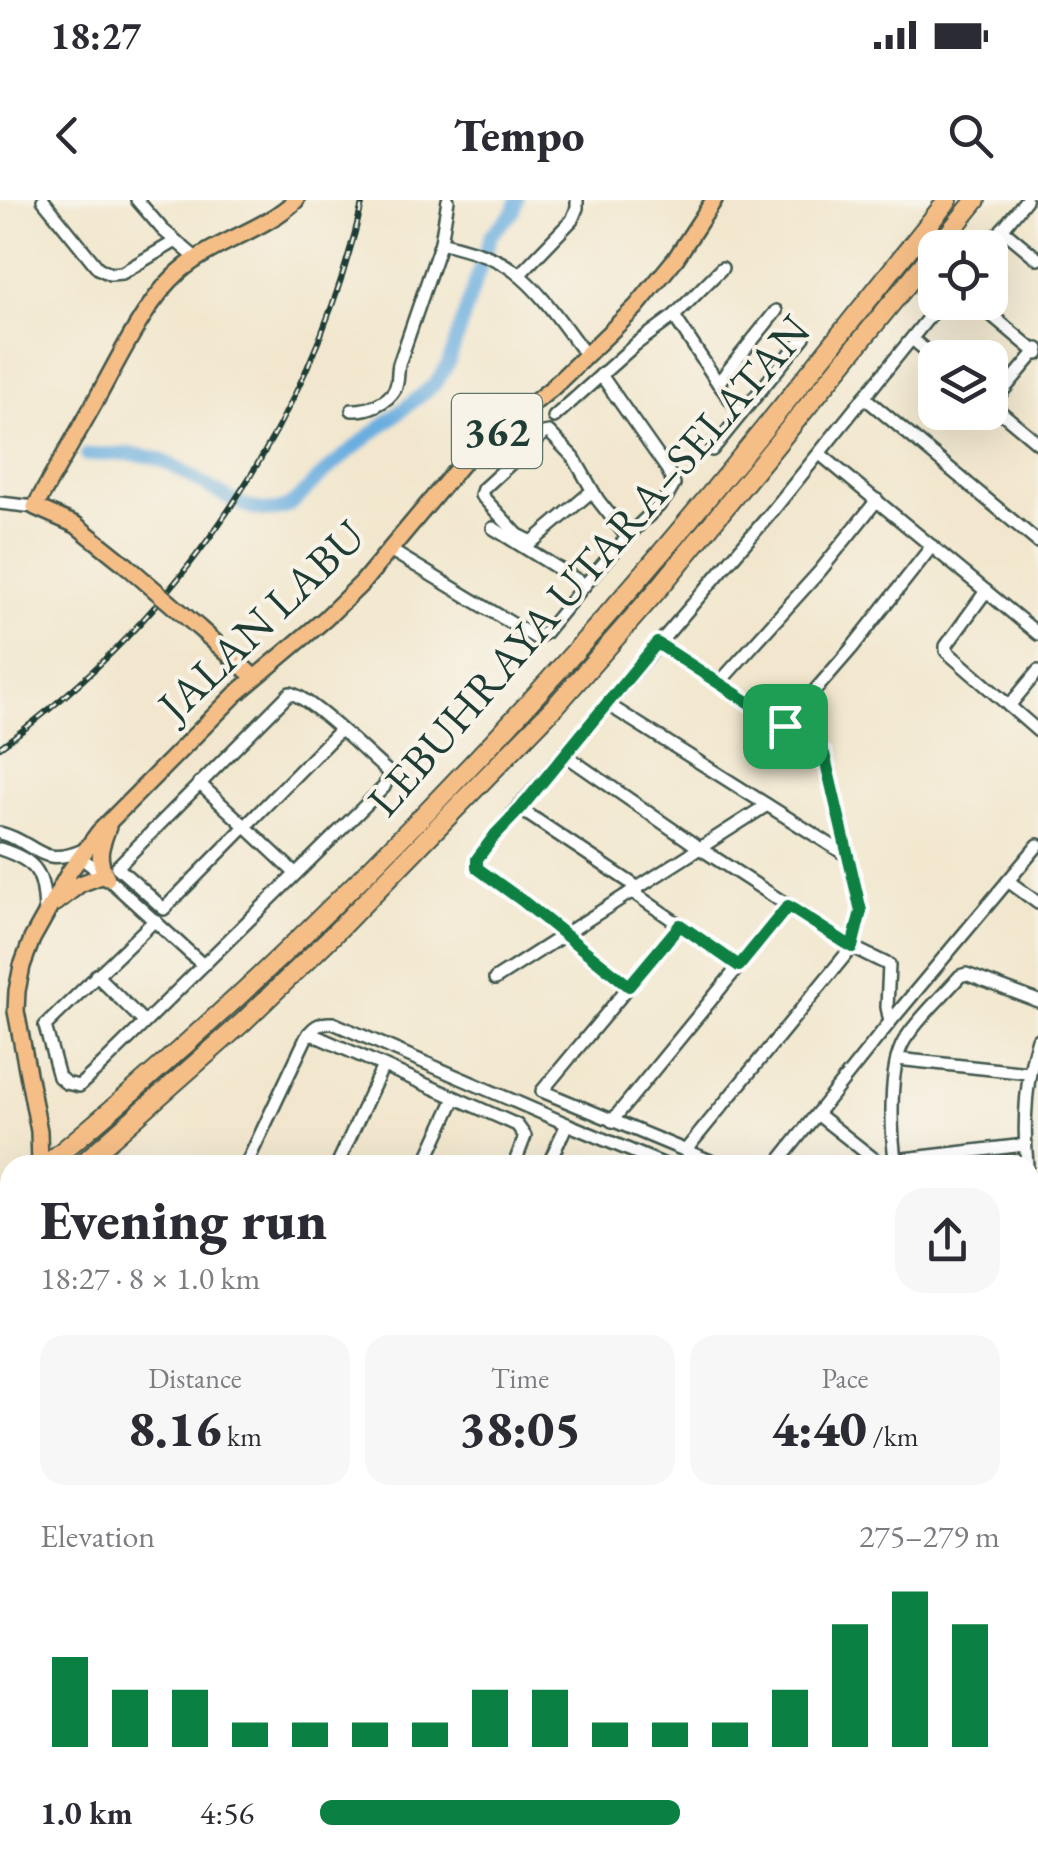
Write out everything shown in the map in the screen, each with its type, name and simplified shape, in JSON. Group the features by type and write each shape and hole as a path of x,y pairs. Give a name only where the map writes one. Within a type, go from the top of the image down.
{"highway":[{"name":"LEBUHRAYA UTARA–SELATAN","path":"56,1155 164,1063 283,952 400,840 478,758 681,530 948,200"},
{"name":"LEBUHRAYA UTARA–SELATAN","path":"952,230 976,200"},
{"name":"LEBUHRAYA UTARA–SELATAN","path":"92,1155 332,936 546,716 660,588 918,271"}],"main road":[{"path":"254,677 76,525 35,507 136,330 176,274 196,258 275,216 296,200"},
{"name":"JALAN LABU","path":"47,1155 39,1131 16,992 27,952 45,912 83,853 236,694 362,583 468,455 551,388 636,307 676,258 714,200"},
{"path":"238,663 277,659"},
{"path":"236,694 238,663"},
{"path":"45,912 80,884 109,873 100,864 100,856 112,819"}],"street":[{"path":"43,200 98,268 110,274 122,273 176,241"},
{"path":"138,200 163,230 196,258"},
{"path":"352,410 366,410 395,389 398,364 440,242 448,200"},
{"path":"519,276 572,220 577,200"},
{"path":"1002,230 1026,200"},
{"path":"1008,235 1038,259"},
{"path":"440,242 497,261 519,276 586,355"},
{"path":"554,417 636,344 674,316 722,268"},
{"path":"718,383 776,311"},
{"path":"674,316 741,414"},
{"path":"629,986 477,868 478,857 820,454 927,320"},
{"path":"998,320 1037,352 1008,385"},
{"path":"712,450 804,337"},
{"path":"912,339 918,344"},
{"path":"390,550 536,638 545,633 584,585 668,497 674,484 602,375"},
{"path":"551,388 566,406"},
{"path":"864,397 1038,542"},
{"path":"1008,418 1038,443"},
{"path":"592,491 534,542 518,535 481,498 481,492 549,432 574,458 592,491 628,538"},
{"path":"820,454 1038,634"},
{"path":"719,683 823,568 877,500"},
{"path":"0,503 35,507"},
{"path":"493,528 584,585"},
{"path":"785,726 932,546"},
{"path":"986,591 946,651 1038,730"},
{"path":"657,643 824,754 861,911 852,947 685,1151"},
{"path":"1008,706 1038,671"},
{"path":"109,873 290,693 300,695 387,771 384,787 79,1086 66,1083 59,1078 45,1026 155,920"},
{"path":"606,704 848,856"},
{"path":"0,833 45,856 83,853 164,909 340,730"},
{"path":"564,754 788,906 852,947 889,965 886,1007 890,1022"},
{"path":"200,783 295,873"},
{"path":"495,979 766,805"},
{"path":"520,809 739,966"},
{"path":"784,1155 1038,846"},
{"path":"0,849 26,860 40,873 45,912"},
{"path":"109,873 203,965"},
{"path":"1008,881 1038,903"},
{"path":"612,1121 788,906"},
{"path":"680,925 542,1091 695,1155"},
{"path":"895,1155 892,1102 897,1059 904,1042 960,976 966,974 1038,1001"},
{"path":"96,975 144,1022"},
{"path":"251,1155 309,1033 324,1022 641,1155"},
{"path":"309,1033 517,1125 525,1136 518,1155"},
{"path":"1027,1155 1025,1100 1038,1039"},
{"path":"897,1059 1029,1073"},
{"path":"342,1155 383,1066"},
{"path":"429,1155 456,1098"},
{"path":"817,1114 868,1155"},
{"path":"553,1155 567,1124"},
{"path":"949,1155 1026,1145"}],"waterway":[{"path":"87,455 155,458 239,503 273,510 288,506 435,384 448,364 491,235 514,211 517,200"}],"railway":[{"path":"0,747 66,695 126,637 182,574 231,506 274,435 311,359 341,281 363,200"}],"route":[{"path":"657,643 785,726 824,754 861,911 852,947 788,906 739,966 680,925 629,986 477,868 477,859 495,835 657,643"}]}
